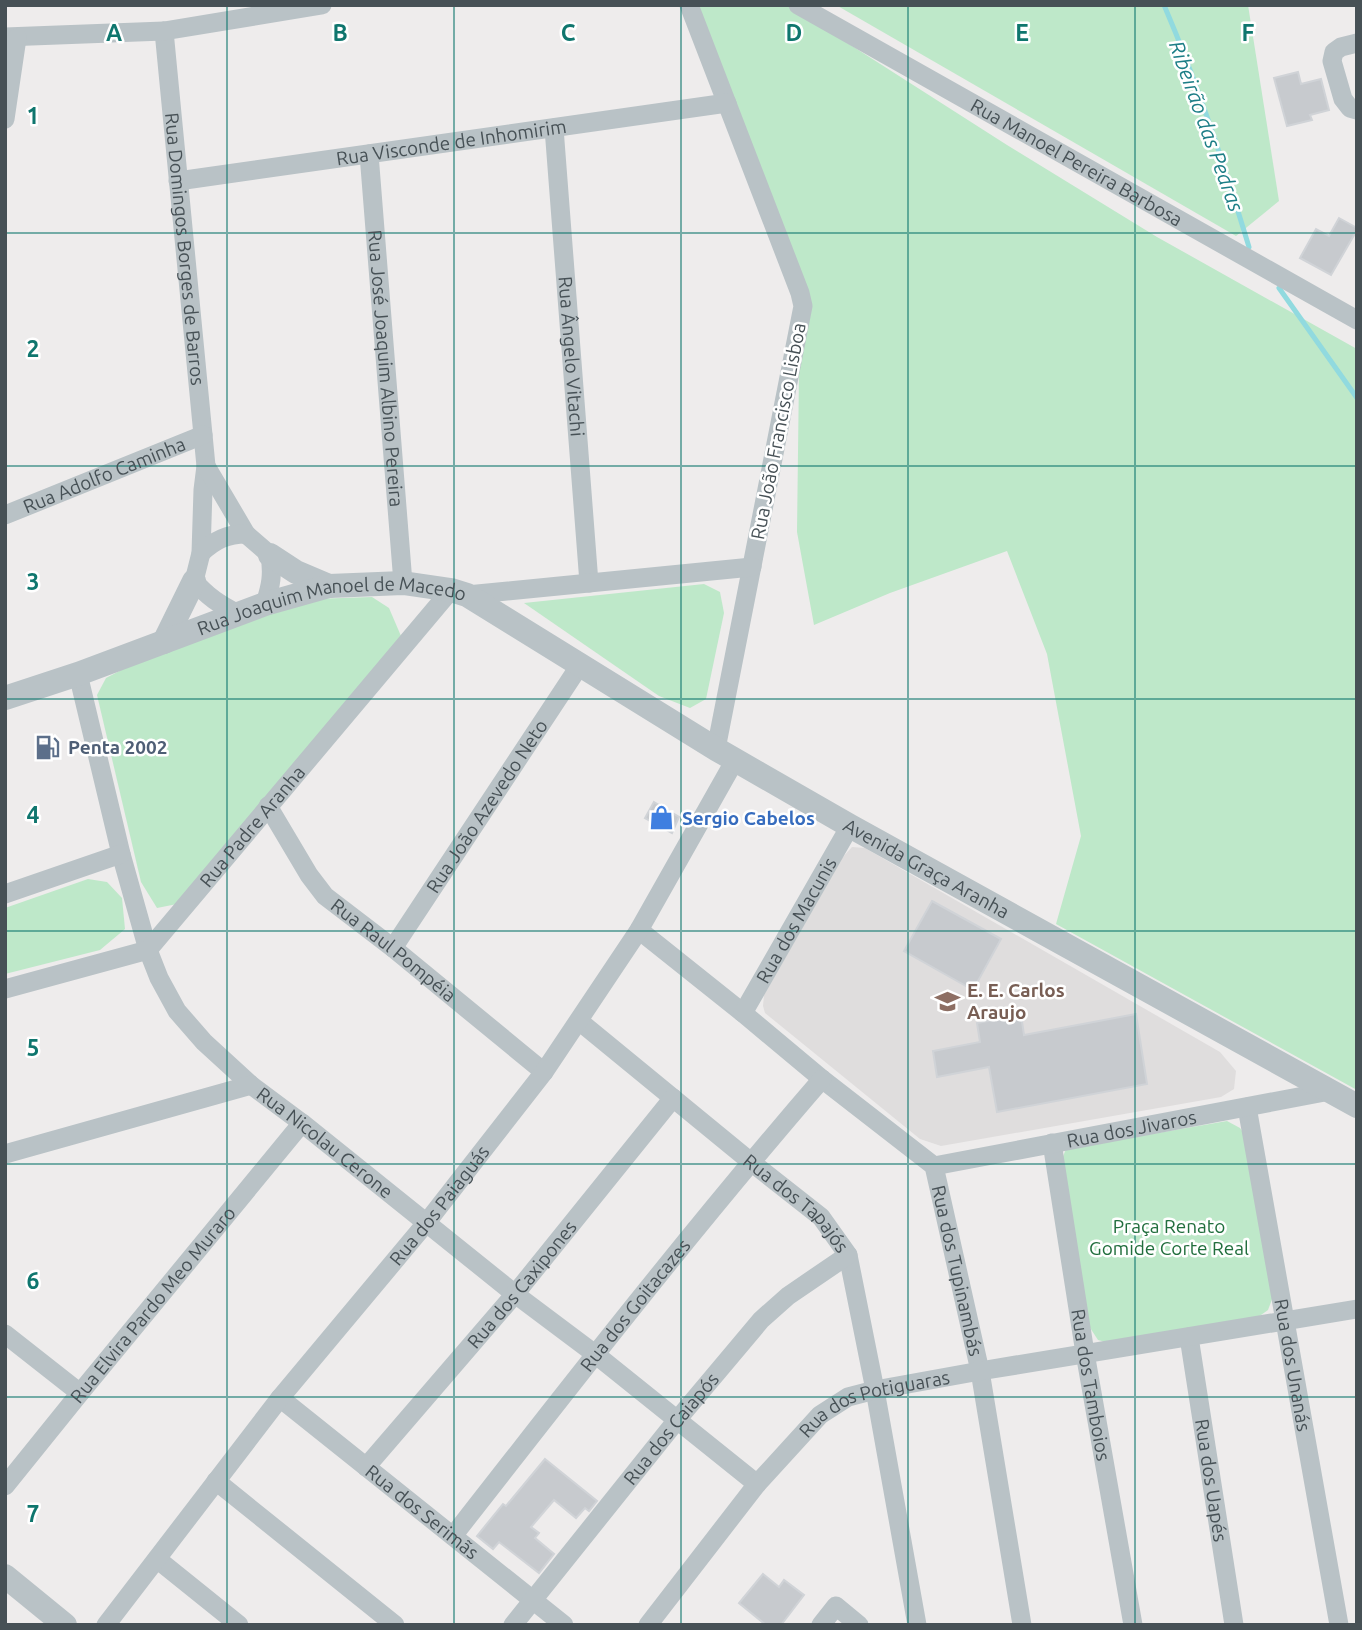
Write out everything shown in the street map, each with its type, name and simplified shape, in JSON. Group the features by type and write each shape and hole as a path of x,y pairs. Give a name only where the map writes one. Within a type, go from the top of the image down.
{"street":[{"path":"5,120 11,37 164,31 322,5"},
{"name":"Rua João Francisco Lisboa","path":"688,5 803,306 752,567 725,754"},
{"name":"Rua Manoel Pereira Barbosa","path":"798,5 1357,320"},
{"name":"Rua Domingos Borges de Barros","path":"164,31 206,466 201,553 194,581"},
{"path":"1357,43 1341,47 1334,52 1332,61 1343,99 1350,108 1357,110"},
{"name":"Rua Visconde de Inhomirim","path":"178,181 727,103"},
{"name":"Rua Ângelo Vitachi","path":"554,128 589,583"},
{"name":"Rua José Joaquim Albino Pereira","path":"369,154 403,583"},
{"name":"Rua Adolfo Caminha","path":"7,513 203,435"},
{"name":"Rua Domingos Borges de Barros","path":"206,466 246,534 270,555"},
{"path":"201,553 223,536 246,534"},
{"path":"270,555 296,572 329,586"},
{"path":"265,604 271,586 270,555"},
{"name":"Rua Joaquim Manoel de Macedo","path":"5,698 78,674 265,604 329,586 403,583 459,592 752,567"},
{"path":"164,642 194,581 208,596 238,614"},
{"name":"Avenida Graça Aranha","path":"459,592 849,826 1357,1106"},
{"name":"Rua Padre Aranha","path":"148,950 268,806 459,592"},
{"name":"Rua João Azevedo Neto","path":"393,948 580,665"},
{"name":"Rua Nicolau Cerone","path":"78,674 121,854 148,950 177,1011 204,1042 251,1085 757,1484"},
{"name":"Rua dos Paiaguás","path":"106,1625 280,1398 427,1222 544,1072 639,930 725,754"},
{"name":"Rua Raul Pompéia","path":"268,806 309,875 325,896 544,1072"},
{"name":"Rua dos Macunis","path":"743,1013 849,826"},
{"path":"5,894 121,854"},
{"name":"Rua dos Tupinambás","path":"639,930 934,1166 980,1371 1022,1625"},
{"path":"5,989 148,950"},
{"name":"Rua dos Tapajós","path":"579,1021 821,1217 848,1255 917,1625"},
{"name":"Rua dos Goitacazes","path":"453,1536 595,1354 822,1079"},
{"path":"5,1154 251,1085"},
{"name":"Rua dos Jivaros","path":"934,1166 1330,1091"},
{"name":"Rua dos Caxipones","path":"366,1467 515,1294 673,1098"},
{"name":"Rua dos Unanás","path":"1247,1107 1339,1625"},
{"name":"Rua Elvira Pardo Meo Muraro","path":"5,1486 302,1123"},
{"name":"Rua dos Tamboios","path":"1052,1143 1085,1353 1133,1625"},
{"name":"Rua dos Caiapós","path":"513,1625 761,1320 788,1296 848,1255"},
{"name":"Rua dos Potiguaras","path":"648,1625 757,1484 820,1415 848,1397 980,1371 1357,1309"},
{"path":"5,1334 80,1393"},
{"name":"Rua dos Uapés","path":"1189,1336 1234,1625"},
{"name":"Rua dos Serimãs","path":"280,1398 564,1625"},
{"path":"216,1482 395,1625"},
{"path":"157,1559 239,1625"},
{"path":"5,1576 65,1625"},
{"path":"821,1625 836,1606 859,1625"}],"shaded area":[{"name":"E. E. Carlos Araujo","path":"852,847 865,848 1220,1052 1236,1071 1234,1089 1221,1097 941,1146 920,1139 765,1013 763,1006 764,995 842,858"}],"green space":[{"path":"689,5 788,5 1157,237 1357,349 1357,1090 1056,924 1081,836 1047,654 1007,551 890,593 814,625 797,532 800,293"},
{"path":"836,5 1248,5 1279,201 1236,236"},
{"path":"704,584 720,592 724,613 706,699 690,708 659,696 524,603"},
{"path":"372,597 389,608 401,636 177,904 157,908 141,882 97,695 106,678 129,666 312,599"},
{"path":"88,879 107,882 122,898 125,929 100,950 5,974 5,908"},
{"name":"Praça Renato Gomide Corte Real","path":"1227,1121 1240,1128 1250,1142 1275,1291 1268,1310 1254,1320 1113,1344 1098,1340 1085,1320 1062,1159 1066,1149"}],"building":[{"path":"1298,72 1301,84 1321,79 1329,110 1310,115 1312,120 1287,126 1274,78"},
{"path":"1339,218 1357,230 1331,275 1300,258 1316,229 1329,236"},
{"name":"Sergio Cabelos","path":"654,802 679,817 672,833 645,818"},
{"path":"932,901 1001,939 973,990 904,951"},
{"path":"1136,1014 1147,1084 997,1112 989,1067 937,1077 933,1051 980,1042 977,1023 1021,1015 1024,1035"},
{"path":"545,1459 597,1501 589,1511 585,1508 576,1518 554,1500 531,1527 539,1533 535,1538 554,1554 539,1573 499,1542 493,1549 477,1536"},
{"path":"763,1574 779,1587 784,1580 804,1595 781,1625 766,1625 739,1603"}],"waterway":[{"name":"Ribeirão das Pedras","path":"1164,5 1210,125 1249,247"},
{"name":"Ribeirão das Pedras","path":"1279,288 1357,398"}],"place":[{"name":"Penta 2002","path":"48,747"},
{"name":"Sergio Cabelos","path":"662,818"},
{"name":"E. E. Carlos Araujo","path":"947,1001"}]}
